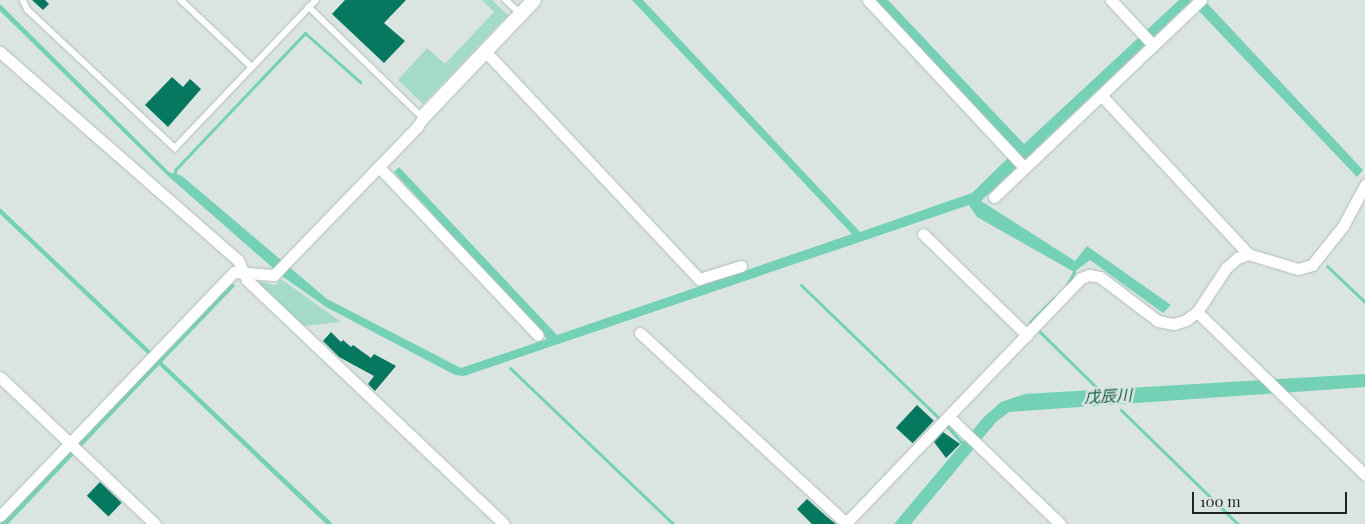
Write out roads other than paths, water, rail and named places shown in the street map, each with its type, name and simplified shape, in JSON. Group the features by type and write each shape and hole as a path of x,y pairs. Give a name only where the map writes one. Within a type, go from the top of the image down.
{"street":[{"path":"0,516 74,447 153,357 234,272 274,275 288,263 534,0"},
{"path":"868,0 1024,167"},
{"path":"1111,0 1153,45"},
{"path":"994,197 1201,0"},
{"path":"485,51 699,279 741,266"},
{"path":"0,52 238,260 247,280 504,524"},
{"path":"1101,95 1248,254 1290,267 1312,265 1343,226 1365,185"},
{"path":"379,167 538,336"},
{"path":"923,234 1027,334"},
{"path":"640,333 845,524 1081,278 1089,274 1100,277 1158,321 1174,324 1186,320 1197,312 1226,268 1248,254"},
{"path":"1197,312 1365,474"},
{"path":"0,377 155,524"},
{"path":"945,421 965,432 1060,524"}],"lane":[{"path":"22,0 28,10 175,148 316,0"},
{"path":"181,0 252,67"},
{"path":"506,0 521,14"},
{"path":"309,7 424,117"}],"water":[{"path":"632,0 643,0 860,232 972,193 1015,151 873,0 888,0 1024,144 1179,0 1192,0 981,201 1075,261 1087,246 1171,305 1163,313 1090,260 1074,272 977,217 969,205 464,376 455,375 326,307 282,276 168,176 0,11 0,4 169,172 182,176 327,299 461,368 547,339 394,172 399,167 557,335 852,234"},
{"path":"1206,2 1363,170 1357,177 1198,10"},
{"path":"0,208 158,358 231,282 235,286 162,362 333,524 326,524 159,365 8,524 0,524 155,361 0,214"},
{"name":"戊辰川","path":"1365,374 1365,387 1009,412 996,422 911,524 894,524 984,417 1001,402 1025,394"}],"waterway":[{"path":"175,177 175,170 305,33 360,82"},
{"path":"1327,266 1365,302"},
{"path":"1067,285 1074,272"},
{"path":"801,285 941,420"},
{"path":"1030,322 1054,298"},
{"name":"戊辰川","path":"1040,332 1099,390"},
{"path":"510,368 673,524"},
{"name":"戊辰川","path":"1121,410 1238,524"},
{"path":"945,424 964,445"}]}
